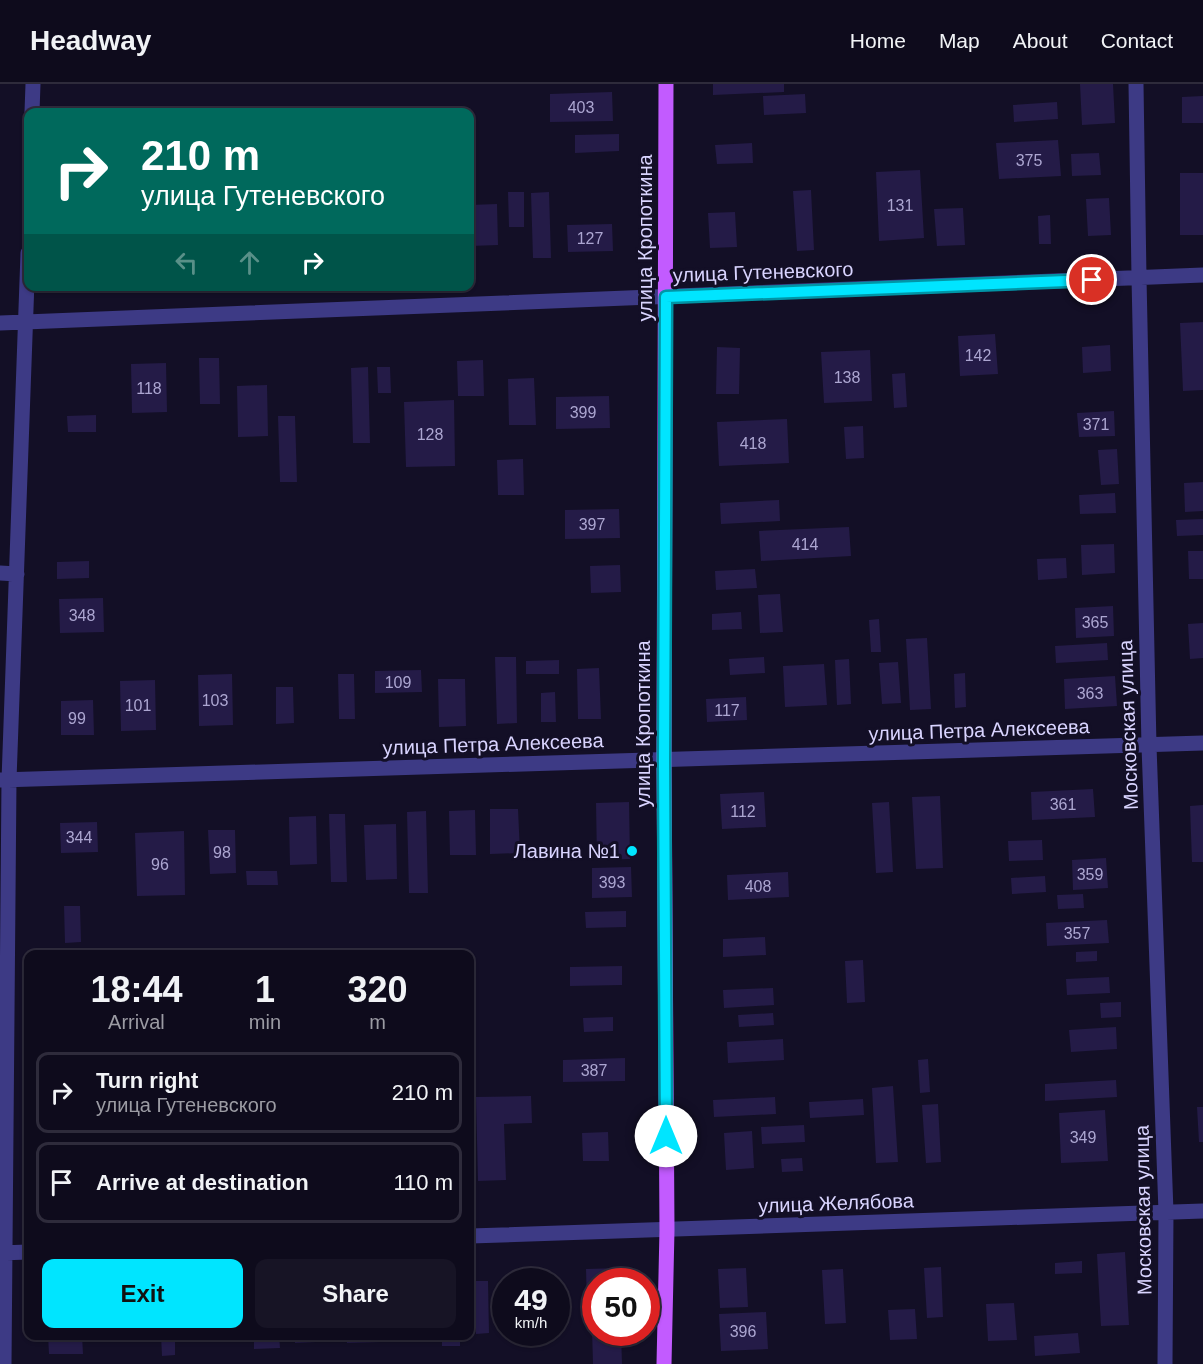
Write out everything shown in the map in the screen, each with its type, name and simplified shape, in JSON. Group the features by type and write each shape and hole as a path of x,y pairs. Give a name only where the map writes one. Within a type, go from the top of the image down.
{"main road":[{"name":"улица Кропоткина","path":"664,1364 667,1230 664,760 666,84"}],"street":[{"path":"32,108 33,84"},
{"name":"Московская улица","path":"1136,84 1149,746 1166,1212 1166,1364"},
{"name":"улица Гутеневского","path":"0,323 1203,275"},
{"path":"4,1364 5,780 17,574 27,291"},
{"path":"0,573 17,574"},
{"name":"улица Петра Алексеева","path":"5,780 1203,743"},
{"name":"улица Желябова","path":"474,1236 1203,1210"},
{"path":"3,1253 24,1252"}],"building":[{"path":"713,84 784,84 784,92 713,95"},
{"path":"1080,84 1113,84 1115,123 1082,125"},
{"path":"612,92 613,121 550,122 550,94"},
{"path":"805,94 806,113 764,115 763,96"},
{"path":"1203,96 1203,123 1182,123 1182,97"},
{"path":"1057,102 1058,119 1014,122 1013,105"},
{"path":"619,134 619,151 575,153 575,135"},
{"path":"1058,140 1061,176 999,179 996,143"},
{"path":"752,143 753,163 717,164 715,145"},
{"path":"1099,153 1101,175 1072,176 1071,154"},
{"path":"920,170 924,238 879,241 876,172"},
{"path":"1180,173 1203,173 1203,235 1180,235"},
{"path":"811,190 814,250 797,251 793,191"},
{"path":"508,192 524,192 524,227 509,227"},
{"path":"549,192 551,258 533,258 531,193"},
{"path":"1109,198 1111,235 1088,236 1086,199"},
{"path":"497,204 498,245 474,246 474,205"},
{"path":"963,208 965,245 937,246 934,209"},
{"path":"735,212 737,247 710,248 708,213"},
{"path":"1050,215 1051,244 1039,244 1038,216"},
{"path":"612,224 613,251 568,252 567,225"},
{"path":"1203,322 1203,390 1183,391 1180,323"},
{"path":"995,334 998,374 960,376 958,336"},
{"path":"1110,345 1111,371 1083,373 1082,347"},
{"path":"717,347 740,348 739,394 716,394"},
{"path":"870,350 872,401 824,403 821,352"},
{"path":"199,358 219,358 220,404 200,404"},
{"path":"483,360 484,396 458,396 457,361"},
{"path":"166,363 167,412 132,413 131,364"},
{"path":"368,367 370,443 353,443 351,368"},
{"path":"377,367 390,367 391,393 378,393"},
{"path":"905,373 907,407 894,408 892,374"},
{"path":"534,378 536,425 509,425 508,379"},
{"path":"267,385 268,436 238,437 237,386"},
{"path":"609,396 610,428 556,429 556,397"},
{"path":"454,400 455,466 406,467 404,402"},
{"path":"1114,411 1115,436 1079,437 1077,413"},
{"path":"96,415 96,432 68,432 67,416"},
{"path":"278,416 295,416 297,482 280,482"},
{"path":"787,419 789,463 719,466 717,422"},
{"path":"863,426 864,458 846,459 844,427"},
{"path":"1117,449 1119,484 1101,485 1098,450"},
{"path":"523,459 524,495 498,495 497,460"},
{"path":"1203,482 1203,511 1185,512 1184,483"},
{"path":"1115,493 1116,513 1080,514 1079,495"},
{"path":"779,500 780,521 721,524 720,503"},
{"path":"619,509 620,538 565,539 565,510"},
{"path":"1203,519 1203,535 1177,536 1176,520"},
{"path":"849,527 851,556 761,561 759,531"},
{"path":"1114,544 1115,573 1082,575 1081,545"},
{"path":"1188,551 1203,551 1203,579 1189,579"},
{"path":"1066,558 1067,578 1038,580 1037,559"},
{"path":"89,561 89,578 57,579 57,562"},
{"path":"620,565 621,592 591,593 590,566"},
{"path":"755,569 757,588 716,590 715,571"},
{"path":"780,594 783,632 760,633 758,595"},
{"path":"103,598 104,632 60,633 59,599"},
{"path":"1113,606 1114,636 1076,638 1075,608"},
{"path":"741,612 742,629 712,630 712,614"},
{"path":"879,619 881,652 871,652 869,620"},
{"path":"1203,623 1203,658 1190,659 1188,624"},
{"path":"927,638 931,709 910,710 906,639"},
{"path":"1107,643 1108,660 1056,663 1055,646"},
{"path":"495,657 516,657 517,723 497,724"},
{"path":"764,657 765,673 730,675 729,659"},
{"path":"849,659 851,704 837,705 835,660"},
{"path":"559,660 559,674 526,674 526,661"},
{"path":"898,662 901,703 882,704 879,663"},
{"path":"824,664 827,705 785,707 783,666"},
{"path":"599,668 601,719 578,719 577,669"},
{"path":"421,670 422,692 375,693 375,671"},
{"path":"965,673 966,707 955,708 954,674"},
{"path":"232,674 233,725 199,726 198,675"},
{"path":"338,674 354,674 355,719 339,719"},
{"path":"1115,676 1117,706 1065,709 1064,679"},
{"path":"438,679 465,679 466,726 439,727"},
{"path":"155,680 156,730 121,731 120,681"},
{"path":"276,687 293,687 294,723 276,724"},
{"path":"555,692 556,722 541,722 541,693"},
{"path":"746,697 747,720 707,722 706,699"},
{"path":"93,700 94,735 61,735 61,701"},
{"path":"1093,789 1095,817 1032,820 1031,792"},
{"path":"764,792 766,827 722,829 720,794"},
{"path":"940,796 943,868 916,869 912,797"},
{"path":"629,802 630,859 597,860 596,803"},
{"path":"889,802 893,872 876,873 872,803"},
{"path":"1203,805 1203,862 1192,862 1190,806"},
{"path":"490,809 518,809 520,853 490,854"},
{"path":"475,810 476,855 450,855 449,811"},
{"path":"426,811 428,893 409,893 407,812"},
{"path":"329,814 345,814 347,882 331,882"},
{"path":"316,816 317,864 290,865 289,817"},
{"path":"97,822 98,852 61,853 60,823"},
{"path":"396,824 397,879 366,880 364,825"},
{"path":"208,830 235,830 236,873 210,874"},
{"path":"184,831 185,895 137,896 135,833"},
{"path":"1042,840 1043,860 1009,861 1008,841"},
{"path":"1106,858 1108,888 1073,890 1072,860"},
{"path":"631,867 632,897 592,898 592,868"},
{"path":"246,871 277,871 278,885 247,885"},
{"path":"788,872 789,897 728,900 727,875"},
{"path":"1045,876 1046,892 1012,894 1011,878"},
{"path":"1083,894 1084,908 1058,909 1057,895"},
{"path":"64,906 80,906 81,942 65,943"},
{"path":"626,911 626,927 586,928 585,912"},
{"path":"1107,920 1109,943 1047,946 1046,923"},
{"path":"765,937 766,955 723,957 723,939"},
{"path":"1097,951 1097,961 1076,962 1076,952"},
{"path":"863,960 865,1002 847,1003 845,961"},
{"path":"622,966 622,985 570,986 570,967"},
{"path":"1109,977 1110,993 1067,995 1066,979"},
{"path":"773,988 774,1005 724,1008 723,990"},
{"path":"1121,1002 1121,1017 1101,1018 1100,1003"},
{"path":"773,1013 774,1025 739,1027 738,1015"},
{"path":"613,1017 613,1031 584,1032 583,1018"},
{"path":"1116,1027 1117,1049 1071,1052 1069,1030"},
{"path":"783,1039 784,1060 728,1063 727,1042"},
{"path":"625,1058 625,1081 563,1082 563,1060"},
{"path":"928,1059 930,1092 920,1093 918,1060"},
{"path":"1116,1080 1117,1097 1045,1101 1045,1084"},
{"path":"893,1086 898,1162 876,1163 872,1088"},
{"path":"531,1096 532,1123 504,1124 506,1180 478,1181 476,1097"},
{"path":"775,1097 776,1114 714,1117 713,1100"},
{"path":"863,1099 864,1115 810,1118 809,1102"},
{"path":"938,1104 941,1162 926,1163 922,1105"},
{"path":"1197,1107 1203,1107 1203,1142 1199,1142"},
{"path":"1105,1110 1108,1161 1061,1163 1059,1113"},
{"path":"804,1125 805,1142 762,1144 761,1127"},
{"path":"752,1131 754,1168 726,1170 724,1133"},
{"path":"608,1132 609,1161 583,1161 582,1133"},
{"path":"802,1158 803,1171 782,1172 781,1159"},
{"path":"1125,1252 1129,1325 1101,1326 1097,1254"},
{"path":"1082,1261 1082,1273 1055,1274 1055,1263"},
{"path":"941,1267 943,1317 927,1318 924,1268"},
{"path":"746,1268 748,1307 720,1308 718,1269"},
{"path":"843,1269 846,1323 825,1324 822,1270"},
{"path":"475,1281 488,1281 489,1333 476,1334"},
{"path":"1014,1303 1017,1340 988,1341 986,1304"},
{"path":"915,1309 917,1339 890,1340 888,1310"},
{"path":"766,1312 768,1349 721,1351 719,1314"},
{"path":"1078,1333 1080,1353 1035,1356 1034,1336"},
{"path":"48,1340 82,1340 83,1354 49,1354"},
{"path":"106,1340 126,1340 126,1342 106,1342"},
{"path":"161,1340 175,1340 175,1355 162,1356"},
{"path":"254,1340 279,1340 280,1348 254,1349"},
{"path":"295,1340 316,1340 316,1342 295,1343"},
{"path":"347,1340 381,1340 381,1342 347,1343"},
{"path":"442,1340 460,1340 460,1346 442,1346"},
{"path":"592,1346 621,1346 622,1364 593,1364"}],"place":[{"name":"Лавина №1","path":"632,851"}],"route":[{"path":"666,1136 664,760 666,297 1092,280"}]}
